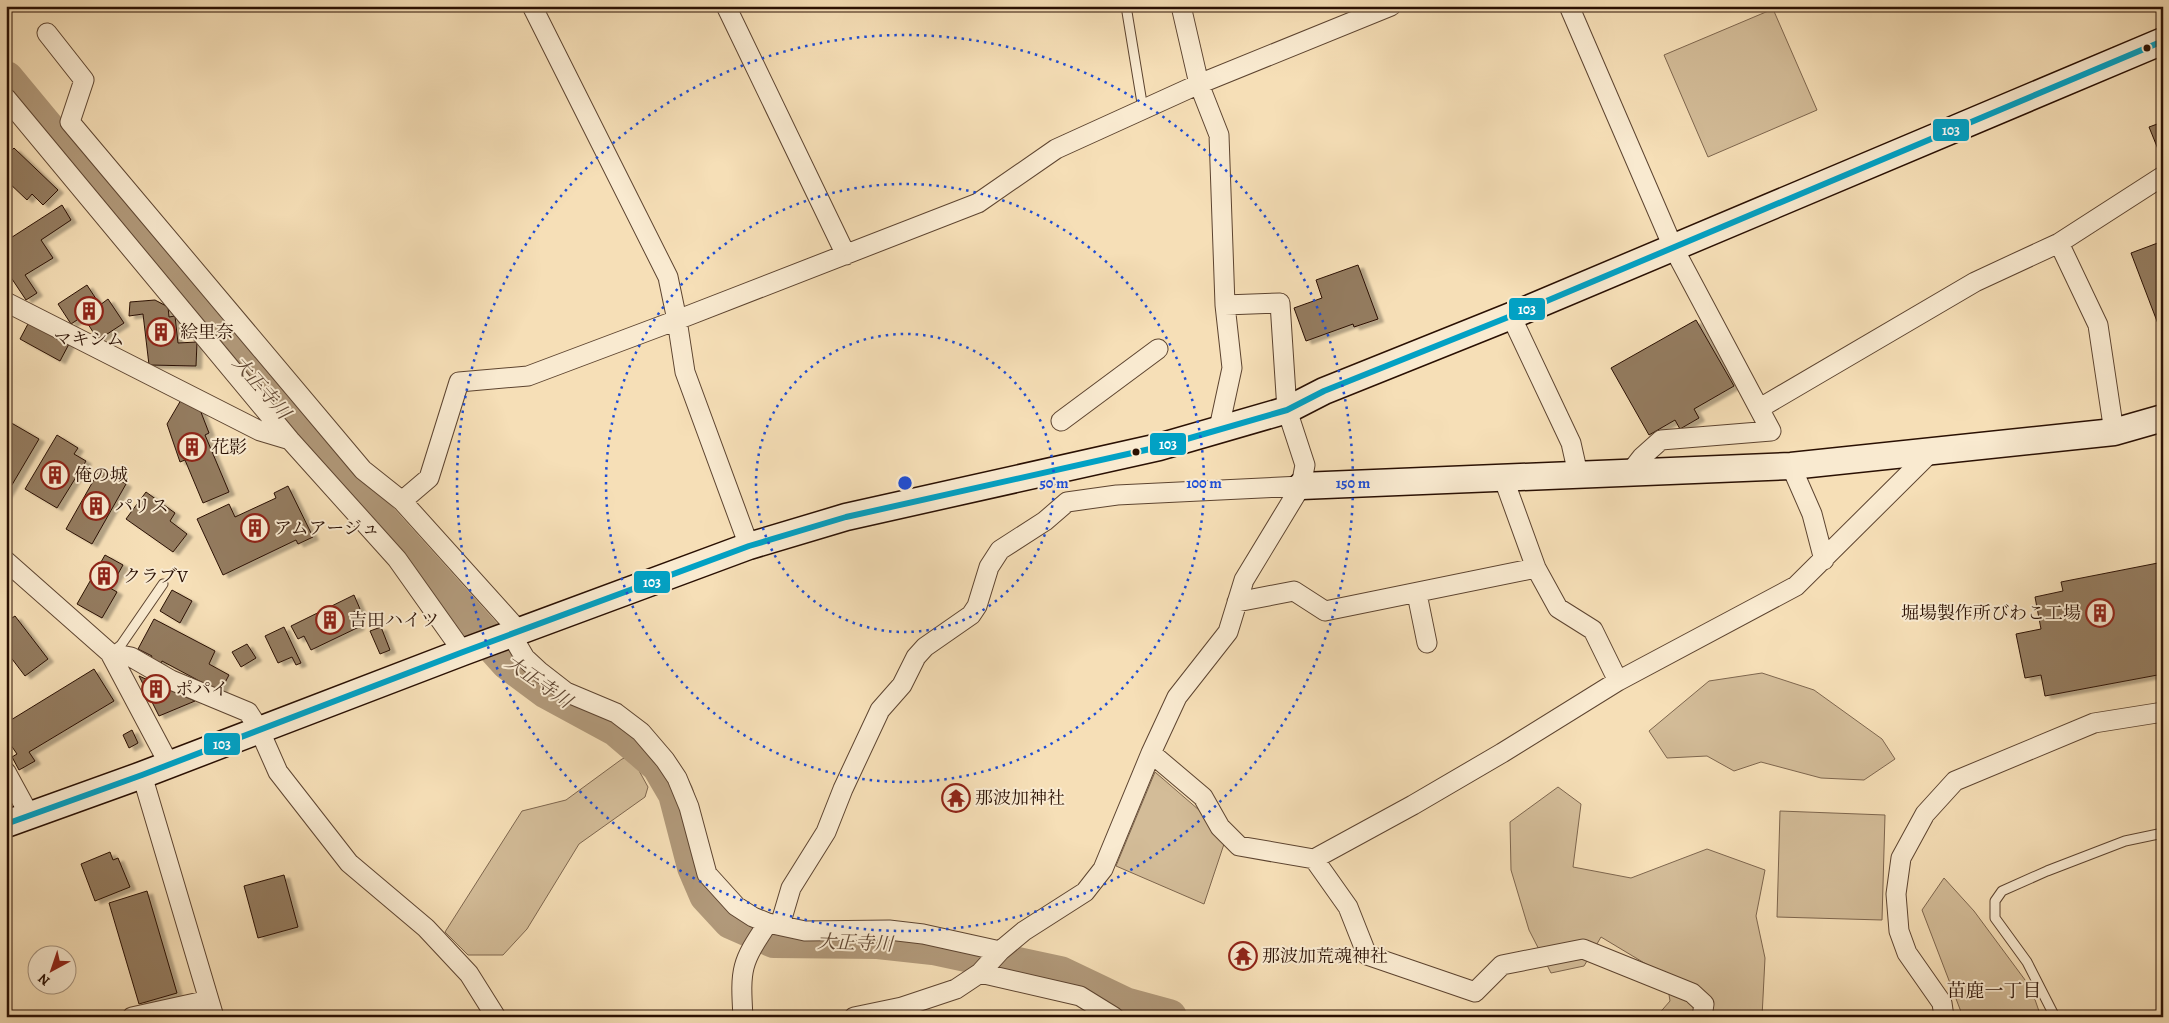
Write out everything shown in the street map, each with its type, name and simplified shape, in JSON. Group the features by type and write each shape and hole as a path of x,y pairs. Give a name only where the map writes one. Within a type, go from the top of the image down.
{"main road":[{"path":"18,820 749,546 846,516 1159,447 1219,428 1287,410 1324,390 1511,316 2163,41"},
{"path":"1301,486 1631,471 1791,466 2114,432 2163,418"}],"street":[{"path":"532,6 668,277 685,372 749,546"},
{"path":"726,6 846,255"},
{"path":"1181,6 1199,84 1219,136 1225,306 1232,368 1219,428"},
{"path":"402,501 429,478 459,382 528,376 978,204 1056,149 1199,84 1392,6"},
{"path":"1569,6 1673,248 1771,431 1661,440 1642,457 1631,471"},
{"path":"48,33 84,80 70,122 363,470 402,501 512,634 525,658 566,692 616,713 641,732 677,778 689,807 707,874 736,906 753,917 771,925 805,931 889,930 923,934 1080,996 1114,1017"},
{"path":"6,98 290,440 397,559 470,649"},
{"path":"1760,408 1974,282 2059,243 2163,176"},
{"path":"2059,243 2098,325 2114,432"},
{"path":"6,302 260,431 290,440"},
{"path":"854,1017 903,1012 956,988 991,961 1024,931 1085,892 1103,869 1151,753 1177,697 1228,632 1244,580 1301,486 1305,465 1287,410 1280,303 1225,306"},
{"path":"1511,316 1571,443 1578,474"},
{"path":"1062,420 1158,349"},
{"path":"1151,753 1202,797 1220,827 1239,846 1314,859 1494,758 1618,681 1796,586 1931,452"},
{"path":"1791,466 1812,514 1824,560"},
{"path":"1503,478 1536,568 1558,608 1593,630 1618,681"},
{"path":"743,1017 743,964 752,945 771,925 791,888 826,832 880,710 902,684 916,657 925,647 971,615 977,606 989,567 1000,550 1045,521 1067,502 1117,495 1301,486"},
{"path":"6,561 110,653 169,764"},
{"path":"1237,602 1294,592 1325,611 1417,594 1536,568"},
{"path":"1417,594 1427,643"},
{"path":"110,653 131,657 171,680 248,712 259,729 278,772 349,864 432,935 469,974 496,1017"},
{"path":"1944,1017 1942,1003 1907,953 1899,931 1896,894 1901,858 1924,814 1955,781 2094,723 2163,712"},
{"path":"6,772 18,820"},
{"path":"132,1017 212,1008 142,775"},
{"path":"1314,859 1348,907 1367,955 1475,992 1502,965 1583,949 1692,993 1704,1004 1702,1017"}],"lane":[{"path":"1126,6 1143,109"},
{"path":"110,653 122,645 163,584"},
{"path":"2054,1017 2027,962 1995,918 1995,901 2002,891 2047,871 2125,841 2163,833"}],"shaded area":[{"path":"1773,9 1817,110 1708,157 1664,55"},
{"path":"1762,673 1814,690 1882,739 1895,759 1864,780 1821,778 1761,762 1734,771 1707,756 1667,758 1649,731 1709,681"},
{"path":"631,756 648,787 645,797 579,844 527,929 503,955 468,955 445,932 522,811 566,800 622,759"},
{"path":"1155,772 1199,810 1224,844 1204,904 1116,866"},
{"path":"1558,787 1581,804 1573,867 1631,878 1707,849 1765,870 1756,916 1765,958 1762,1017 1656,1017 1670,1001 1666,976 1601,937 1584,966 1551,973 1529,930 1511,870 1510,822"},
{"path":"1780,811 1885,815 1882,920 1777,917"},
{"path":"1944,878 1974,911 2031,988 2041,1017 1963,1017 1922,910"}],"building":[{"path":"2163,118 2163,152 2160,154 2149,127 2160,123 2158,120"},
{"path":"14,148 58,190 43,205 32,194 27,200 7,181 12,176 6,170 6,156"},
{"path":"62,205 71,220 41,240 53,258 25,275 37,293 26,300 8,273 6,274 6,241"},
{"path":"2163,241 2163,337 2131,253"},
{"path":"1358,265 1378,319 1354,327 1353,324 1306,341 1294,308 1322,298 1316,280"},
{"name":"マキシム","path":"87,285 100,305 108,299 124,323 98,340 83,316 71,324 58,304"},
{"name":"絵里奈","path":"155,300 168,307 169,317 175,316 178,343 197,342 196,366 149,365 143,314 129,316 130,302"},
{"path":"1696,320 1734,386 1694,409 1699,418 1680,429 1675,420 1649,435 1611,368"},
{"path":"29,322 69,344 60,361 20,339"},
{"name":"花影","path":"181,400 199,407 209,433 205,435 229,492 203,503 185,460 180,462 167,424"},
{"path":"8,421 39,439 6,495 6,424"},
{"name":"俺の城","path":"57,435 78,448 74,454 86,461 57,508 25,489"},
{"name":"パリス","path":"100,469 126,484 92,544 66,529"},
{"name":"アムアージュ","path":"288,486 313,537 298,544 296,540 223,575 197,519 229,504 235,517 276,498 274,493"},
{"path":"146,492 175,513 170,521 187,534 173,552 126,519"},
{"name":"クラブV","path":"105,555 123,565 110,588 117,592 102,618 77,604"},
{"name":"堀場製作所びわこ工場","path":"2163,562 2163,674 2045,696 2041,675 2025,678 2016,634 2041,629 2035,597 2063,591 2061,582"},
{"path":"172,590 192,601 180,623 160,611"},
{"name":"吉田ハイツ","path":"354,595 360,609 352,613 359,627 311,650 304,636 298,639 291,626"},
{"path":"15,616 48,659 25,676 6,651 6,622"},
{"path":"154,619 215,651 209,664 229,675 220,692 162,661 160,666 150,660 152,656 138,649"},
{"path":"284,627 301,663 296,665 292,657 278,663 265,636"},
{"path":"381,627 390,650 380,654 370,631"},
{"path":"247,644 256,658 241,667 232,652"},
{"path":"94,669 114,701 29,752 35,761 19,770 12,757 17,754 6,738 6,723"},
{"name":"ポパイ","path":"139,676 195,701 159,716"},
{"path":"132,730 138,743 129,748 123,735"},
{"path":"110,852 113,860 118,858 130,887 95,901 81,864"},
{"path":"284,875 298,927 258,938 244,886"},
{"path":"147,891 177,993 139,1004 109,903"}],"waterway":[{"name":"大正寺川","path":"6,79 268,395 508,662 547,691 617,729 659,765 676,794 695,867 707,895 731,921 774,940 878,941 933,947 1060,974 1125,1005 1169,1017"}],"transit line":[{"name":"103","path":"6,824 142,775 463,652 749,546 846,517 1159,447 1287,410 1324,391 1511,316 2163,41"}],"place":[{"name":"マキシム","path":"89,311"},
{"name":"絵里奈","path":"161,332"},
{"name":"花影","path":"192,447"},
{"name":"俺の城","path":"55,475"},
{"name":"パリス","path":"96,506"},
{"name":"アムアージュ","path":"255,528"},
{"name":"クラブV","path":"104,576"},
{"name":"堀場製作所びわこ工場","path":"2100,613"},
{"name":"吉田ハイツ","path":"330,620"},
{"name":"ポパイ","path":"156,689"},
{"name":"那波加神社","path":"956,798"},
{"name":"那波加荒魂神社","path":"1243,956"}],"district":[{"name":"苗鹿一丁目","path":"1994,990"}]}
